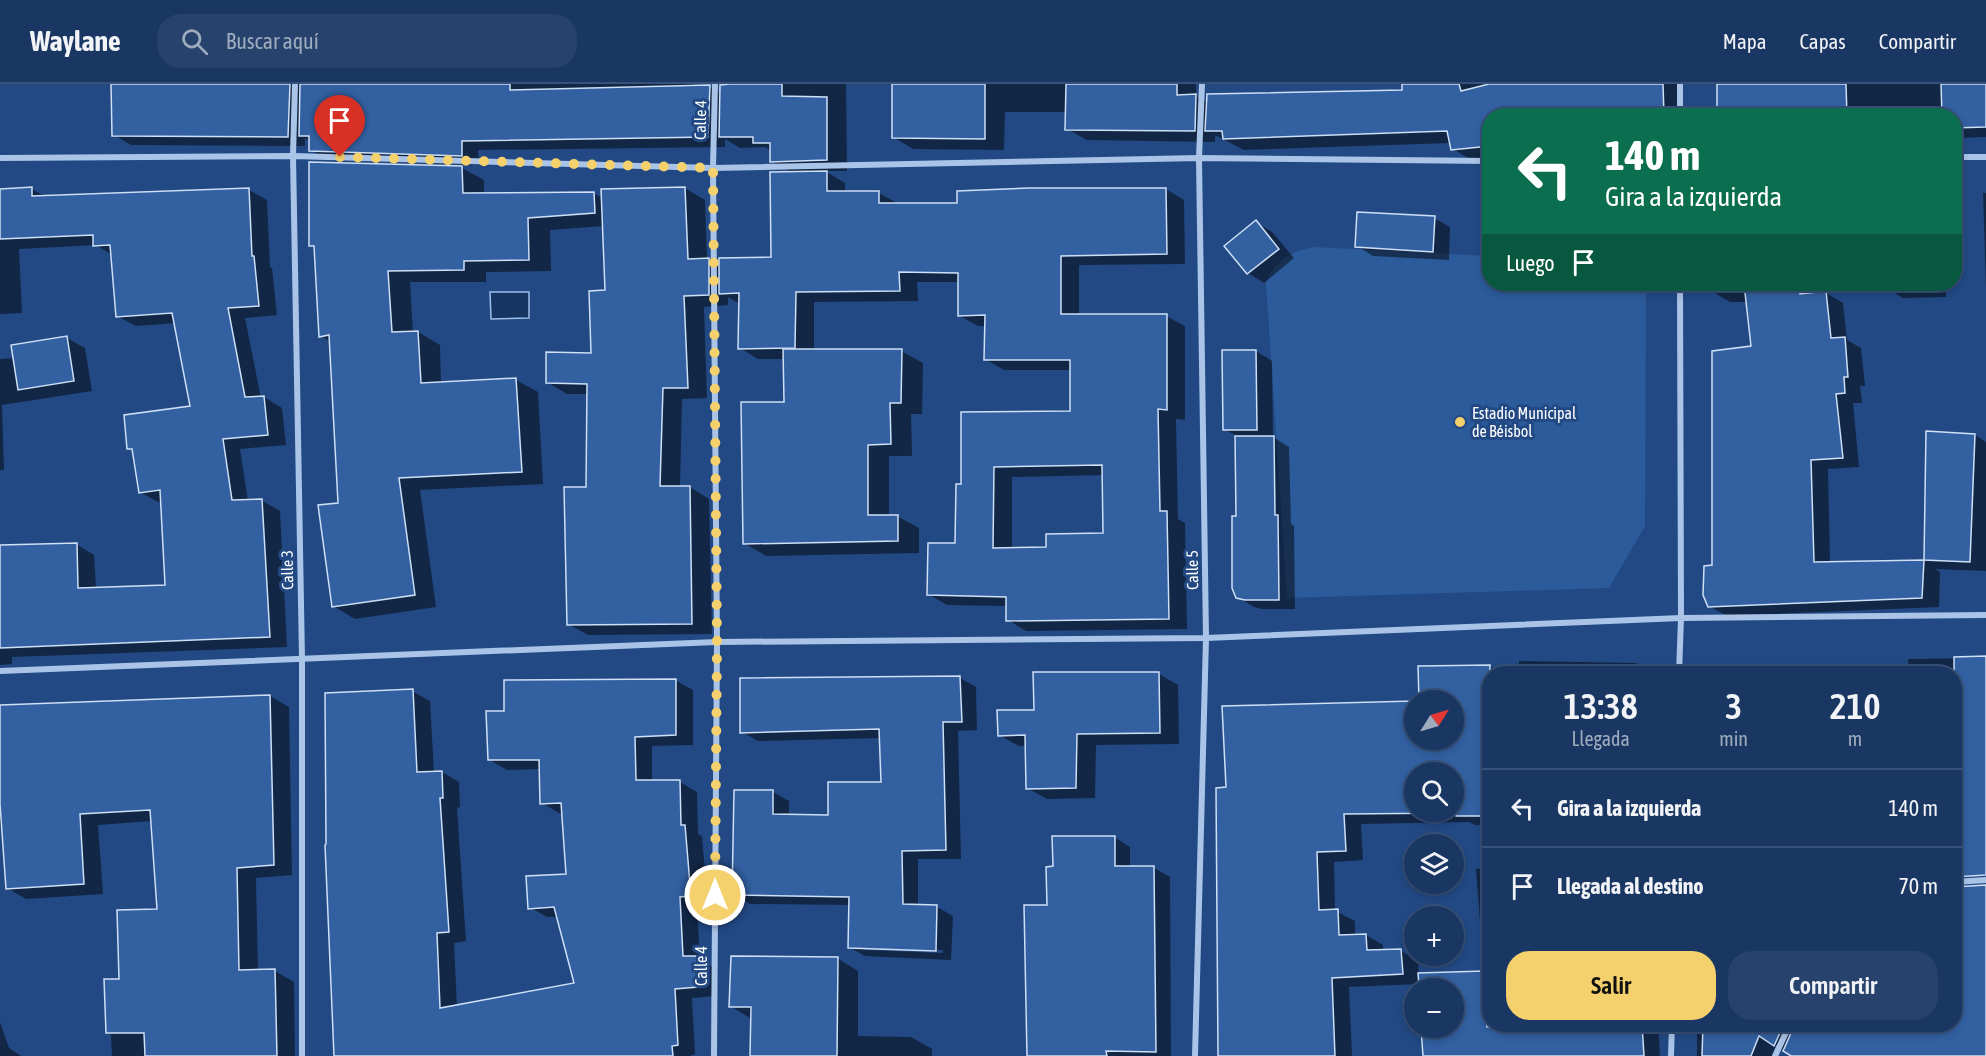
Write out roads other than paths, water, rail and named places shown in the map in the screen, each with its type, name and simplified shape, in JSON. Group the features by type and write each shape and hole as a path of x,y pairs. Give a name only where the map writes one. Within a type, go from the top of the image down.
{"street":[{"name":"Calle 3","path":"295,84 293,156 302,659 302,1056"},
{"name":"Calle 4","path":"714,1056 717,642 713,168 715,84"},
{"name":"Calle 5","path":"1195,1056 1206,638 1199,158 1202,84"},
{"path":"1680,84 1680,108"},
{"path":"0,158 293,156 713,168 1199,158 1482,161"},
{"path":"1962,157 1986,157"},
{"path":"1679,666 1680,291"},
{"path":"0,671 717,642 1206,638 1681,618 1986,615"},
{"path":"1962,882 1986,880"},
{"path":"1671,1056 1672,1032"},
{"path":"1775,1056 1786,1032"}],"place":[{"name":"Estadio Municipal de Béisbol","path":"1460,422"}]}
